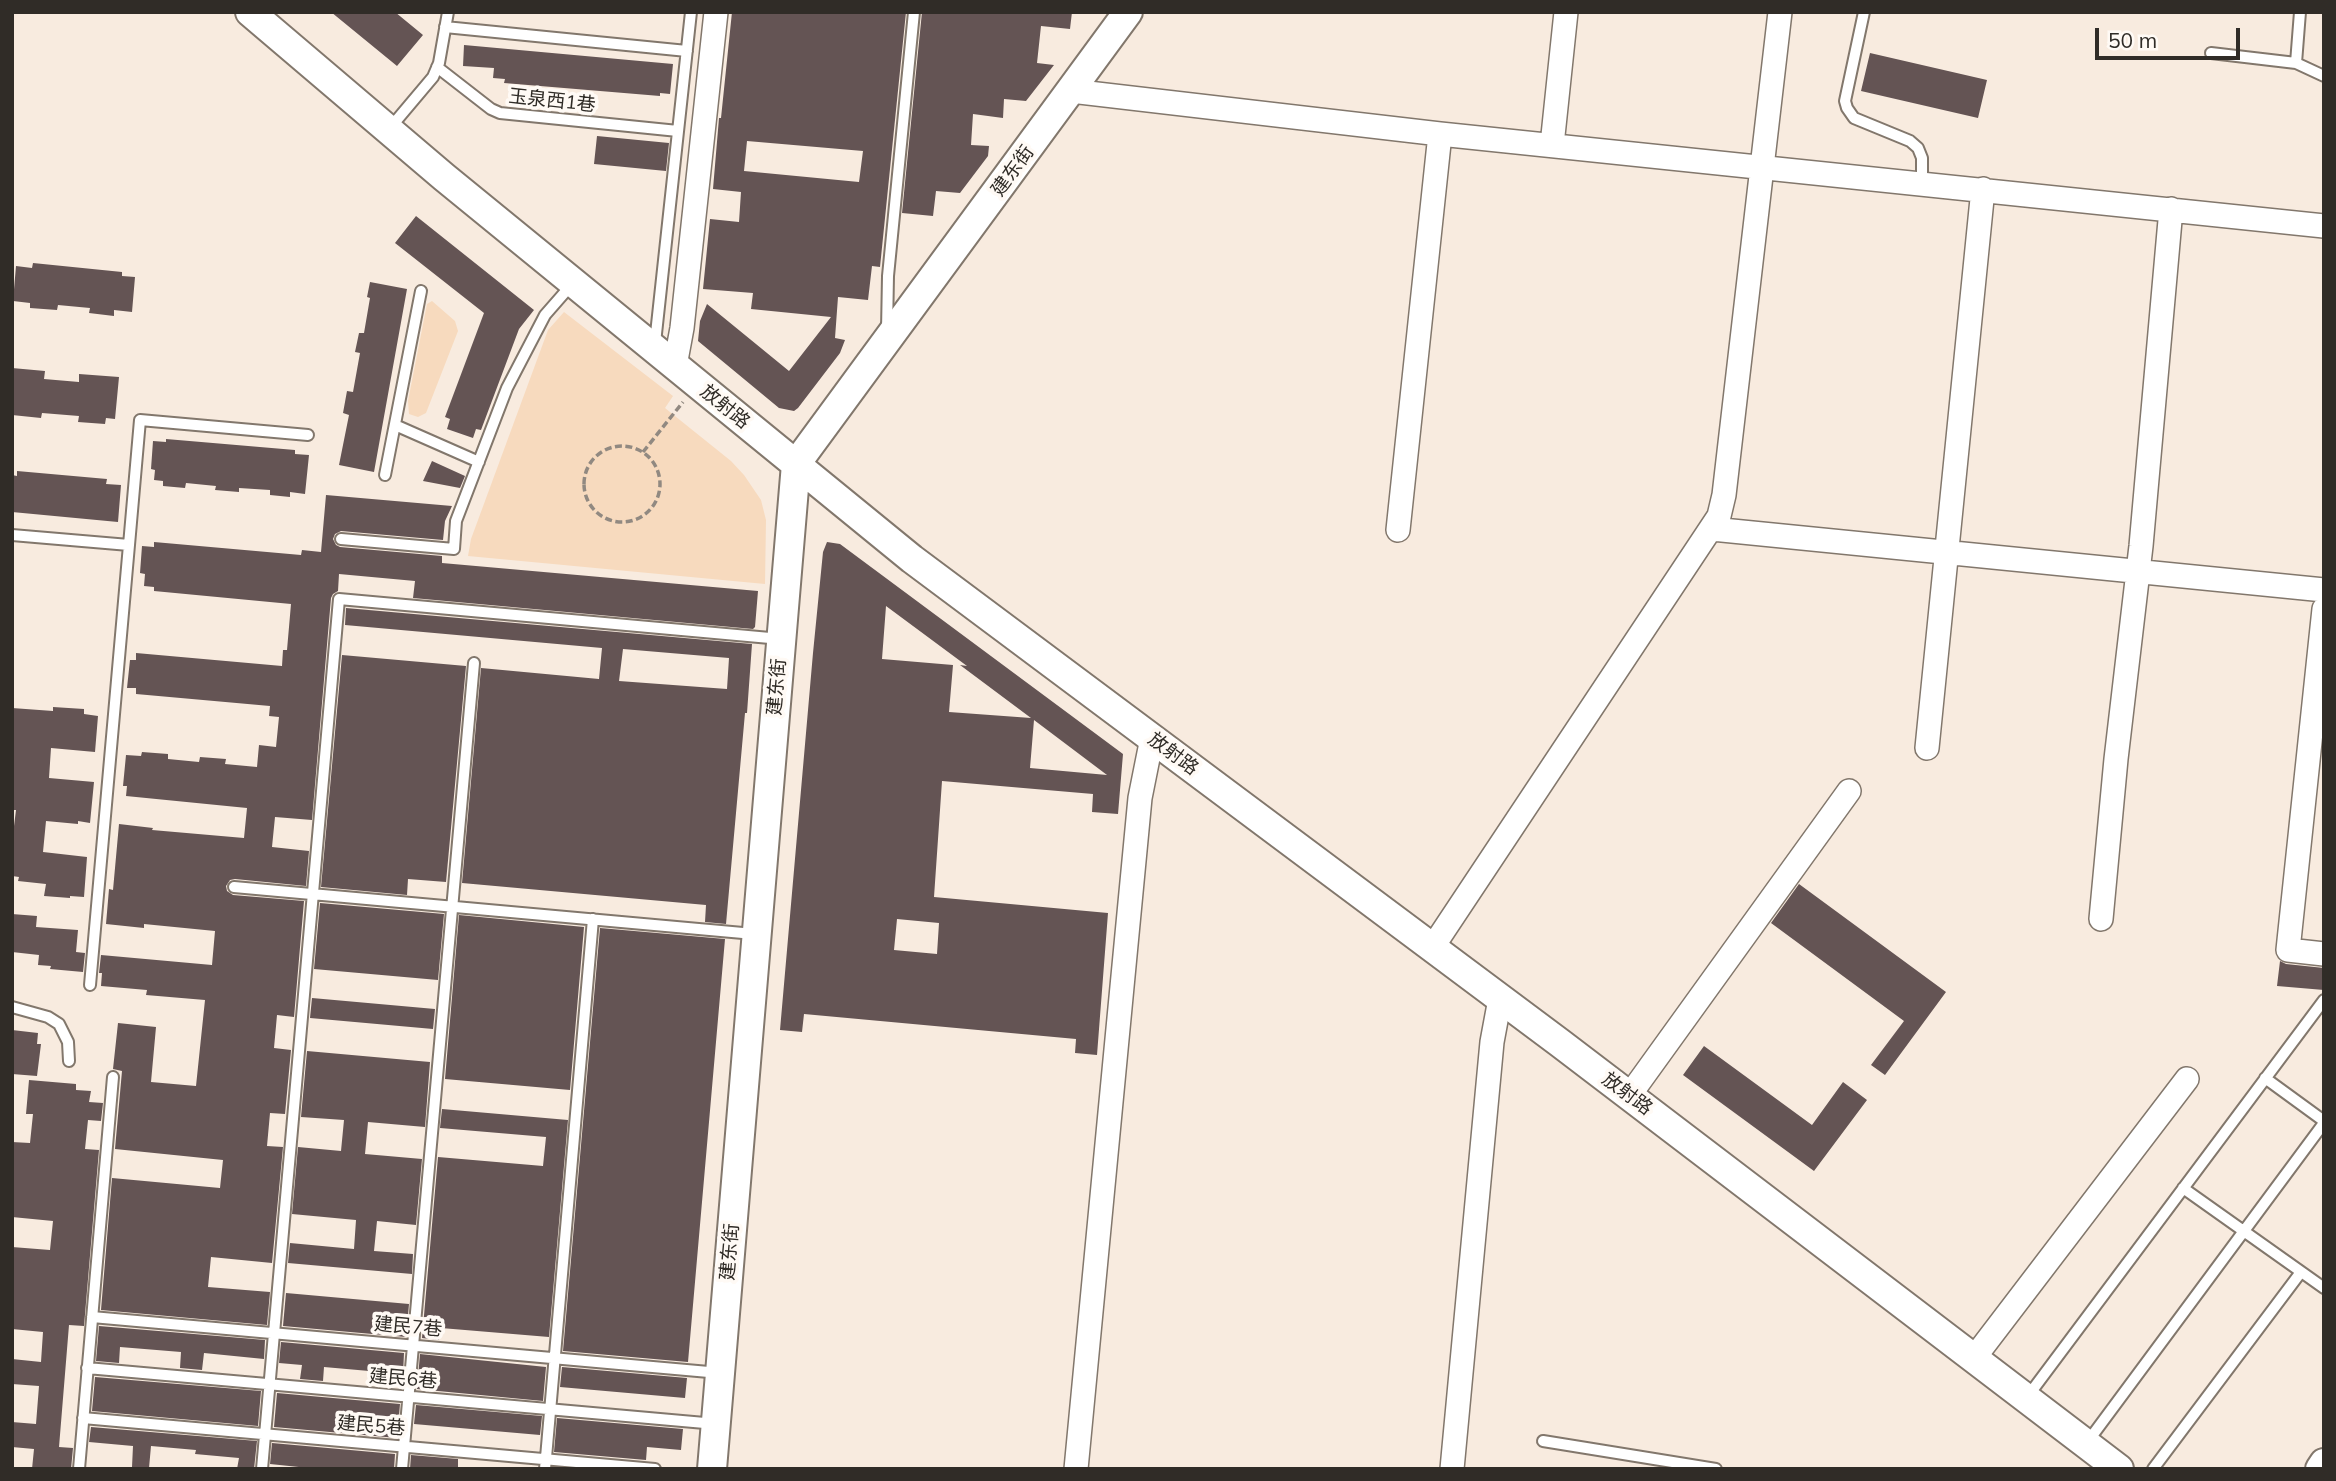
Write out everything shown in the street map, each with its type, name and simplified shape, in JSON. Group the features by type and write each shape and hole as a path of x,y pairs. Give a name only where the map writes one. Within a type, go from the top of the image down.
{"street":[{"name":"放射路","path":"250,12 573,283 912,559 1629,1096 2119,1469"},
{"path":"664,357 682,328 716,12"},
{"name":"建东街","path":"712,1469 796,464 1128,12"},
{"path":"1552,145 1566,12"},
{"path":"1432,948 1719,516 1724,495 1780,12"},
{"path":"1071,91 1440,134 2324,226"},
{"path":"1398,530 1440,134"},
{"path":"1927,748 1983,189"},
{"path":"2101,919 2138,571 2171,209"},
{"path":"1712,529 2324,590"},
{"path":"2324,609 2288,950 2324,954"},
{"path":"1076,1469 1140,798 1152,738"},
{"path":"1629,1096 1849,791"},
{"path":"1452,1469 1492,1042 1500,999"},
{"path":"1974,1358 2187,1079"},
{"path":"2320,1469 2324,1463"}],"lane":[{"path":"388,130 425,89 437,68 448,12"},
{"path":"664,357 678,131 691,12"},
{"path":"887,342 888,276 914,12"},
{"path":"1864,12 1845,101 1847,108 1854,118 1910,141 1918,148 1922,158 1922,183"},
{"path":"2296,62 2300,12"},
{"path":"445,27 687,51"},
{"path":"2211,52 2296,62 2324,76"},
{"name":"玉泉西1巷","path":"437,68 500,113 678,131"},
{"path":"341,539 454,549 456,521 507,388 535,330 573,283"},
{"path":"385,475 421,291"},
{"path":"90,985 140,420 308,435"},
{"path":"395,425 479,462"},
{"path":"12,535 129,545"},
{"path":"262,1469 339,599 781,639"},
{"path":"402,1469 474,663"},
{"path":"234,887 757,934"},
{"path":"546,1464 593,919"},
{"path":"2027,1399 2324,1000"},
{"path":"12,1007 48,1017 59,1024 68,1042 69,1061"},
{"path":"79,1469 113,1077"},
{"path":"2086,1444 2324,1122 2264,1078"},
{"path":"2183,1188 2324,1288"},
{"path":"2153,1469 2301,1272"},
{"name":"建民7巷","path":"92,1317 720,1373"},
{"name":"建民6巷","path":"87,1368 716,1424"},
{"name":"建民5巷","path":"83,1418 404,1446 546,1464 655,1469"},
{"path":"1543,1441 1716,1469"},
{"path":"1634,1469 1636,1456"}],"path":[{"path":"643,452 697,384"},
{"path":"613,447 634,447 643,452 651,459 660,480 660,491 650,510 631,522 608,520 598,515 585,497 583,486 589,464 595,456 613,447"}],"shaded area":[{"path":"432,301 455,321 458,331 426,413 418,417 409,414 408,401 427,304"},
{"path":"564,312 673,396 665,408 731,461 744,475 761,500 766,520 765,584 468,556 471,539 548,330"}],"building":[{"path":"331,12 395,12 423,35 397,66"},
{"path":"732,12 906,12 880,267 872,266 868,300 838,297 835,338 845,340 840,353 794,411 779,408 698,341 700,321 707,304 789,371 831,317 751,309 753,293 703,289 710,219 739,222 741,192 713,189","holes":["747,141 863,151 859,182 744,171"]},
{"path":"922,12 1072,12 1070,29 1041,26 1037,63 1054,65 1026,101 1004,99 1003,118 973,114 971,145 989,146 988,156 960,193 936,191 933,216 902,213"},
{"path":"464,45 673,64 670,94 660,93 660,96 504,83 505,79 493,78 494,68 463,66"},
{"path":"1870,53 1987,80 1978,118 1861,91"},
{"path":"597,136 669,143 666,171 594,164"},
{"path":"416,216 534,310 519,329 481,430 476,429 473,438 447,429 450,419 445,417 484,313 395,243"},
{"path":"33,263 122,272 122,276 135,277 132,312 114,310 114,316 89,313 90,308 58,305 57,310 30,308 30,303 13,301 16,266 32,268"},
{"path":"370,282 407,289 374,472 339,465 349,415 343,413 347,391 353,392 360,353 355,352 359,333 364,333"},
{"path":"12,368 45,371 44,379 79,382 79,374 119,377 115,419 106,418 105,424 78,422 79,416 42,413 41,418 12,415"},
{"path":"166,439 295,450 295,454 309,455 305,494 290,492 290,497 270,495 270,490 215,490 216,486 186,483 185,488 163,486 163,481 154,480 155,470 151,469 153,441 166,442"},
{"path":"432,461 465,476 460,488 423,481"},
{"path":"17,471 107,479 106,484 121,485 118,522 12,512 12,475 17,476"},
{"path":"326,495 452,506 445,521 443,540 341,531 335,534 333,539 340,547 442,556 442,563 758,591 755,627 753,629 413,598 415,581 339,574 338,591 331,598 312,820 275,817 272,847 309,851 306,886 235,879 230,880 226,886 227,891 233,895 304,901 294,1017 277,1015 274,1048 291,1050 285,1114 270,1113 267,1146 283,1147 272,1263 211,1257 208,1287 270,1292 267,1325 101,1310 112,1178 220,1188 223,1160 115,1149 122,1071 113,1069 118,1023 156,1027 151,1082 196,1086 205,1000 146,995 147,990 101,986 101,955 212,965 215,931 144,924 144,928 106,924 109,889 113,890 119,824 153,828 152,830 244,838 247,808 126,796 127,786 123,786 126,755 141,756 142,752 168,754 168,759 199,762 200,757 226,759 225,764 257,767 259,745 276,747 279,717 269,716 270,706 136,694 136,688 127,688 130,660 136,660 136,653 282,666 283,650 287,650 291,604 154,591 154,587 144,586 145,574 140,573 142,546 154,547 154,542 301,555 302,550 321,552"},
{"path":"827,542 840,544 1123,754 1118,814 1092,812 1093,794 942,781 934,897 1108,913 1097,1055 1075,1053 1076,1039 804,1014 802,1032 780,1030 823,552","holes":["886,606 967,666 960,665 1031,718 949,712 953,665 882,659","1034,720 1107,775 1030,768","897,919 939,923 937,954 894,950"]},
{"path":"346,608 752,644 726,924 705,922 706,905 462,883 481,668 599,679 602,648 345,625","holes":["623,649 729,658 727,689 619,681"]},
{"path":"342,655 466,666 446,882 408,879 407,895 321,887"},
{"path":"53,707 84,709 84,714 98,716 95,752 51,748 49,778 94,782 90,823 46,821 43,852 87,857 84,897 44,896 46,884 18,881 19,877 12,876 16,810 12,810 12,708 53,711"},
{"path":"1799,884 1946,992 1885,1075 1871,1065 1904,1021 1771,923"},
{"path":"320,903 444,914 438,980 314,969"},
{"path":"12,914 37,916 36,927 78,930 76,952 85,953 83,972 50,969 51,966 38,965 39,955 12,952"},
{"path":"459,915 584,927 570,1090 445,1079"},
{"path":"600,928 725,939 688,1362 563,1351"},
{"path":"2280,961 2324,968 2324,990 2277,986"},
{"path":"312,998 435,1009 433,1029 310,1018"},
{"path":"12,1030 38,1033 37,1044 41,1044 37,1076 12,1074"},
{"path":"1704,1046 1812,1125 1843,1082 1867,1100 1814,1171 1683,1075"},
{"path":"307,1051 430,1062 425,1127 368,1122 365,1154 422,1159 416,1225 377,1221 374,1251 413,1254 412,1274 288,1263 290,1243 354,1249 356,1220 292,1214 298,1147 341,1151 344,1120 301,1117"},
{"path":"29,1080 76,1084 76,1090 91,1091 89,1102 103,1103 101,1121 88,1120 85,1149 99,1150 84,1326 69,1325 59,1447 73,1448 71,1469 32,1469 34,1449 12,1447 12,1422 36,1424 39,1386 12,1384 12,1359 41,1362 43,1332 12,1329 12,1247 50,1250 53,1221 12,1217 12,1142 30,1143 33,1114 26,1114"},
{"path":"442,1109 568,1120 549,1337 441,1328 439,1340 422,1338 438,1157 543,1166 546,1137 440,1128"},
{"path":"286,1293 409,1304 406,1337 283,1326"},
{"path":"99,1326 265,1340 264,1359 204,1353 202,1370 180,1368 181,1352 120,1347 119,1363 96,1361"},
{"path":"281,1342 404,1353 403,1374 324,1367 323,1381 300,1379 302,1365 279,1363"},
{"path":"420,1354 546,1367 543,1401 417,1389"},
{"path":"562,1367 687,1378 685,1398 560,1387"},
{"path":"95,1377 261,1391 258,1426 92,1411"},
{"path":"277,1393 400,1404 397,1438 274,1427"},
{"path":"416,1405 542,1416 540,1435 414,1424"},
{"path":"557,1418 683,1429 681,1450 647,1447 646,1460 554,1452"},
{"path":"91,1427 257,1441 254,1469 237,1469 239,1458 195,1454 196,1450 151,1446 149,1468 132,1467 133,1446 89,1442"},
{"path":"272,1443 395,1454 394,1469 318,1469 270,1464"},
{"path":"411,1455 458,1459 458,1469 410,1469"}]}
